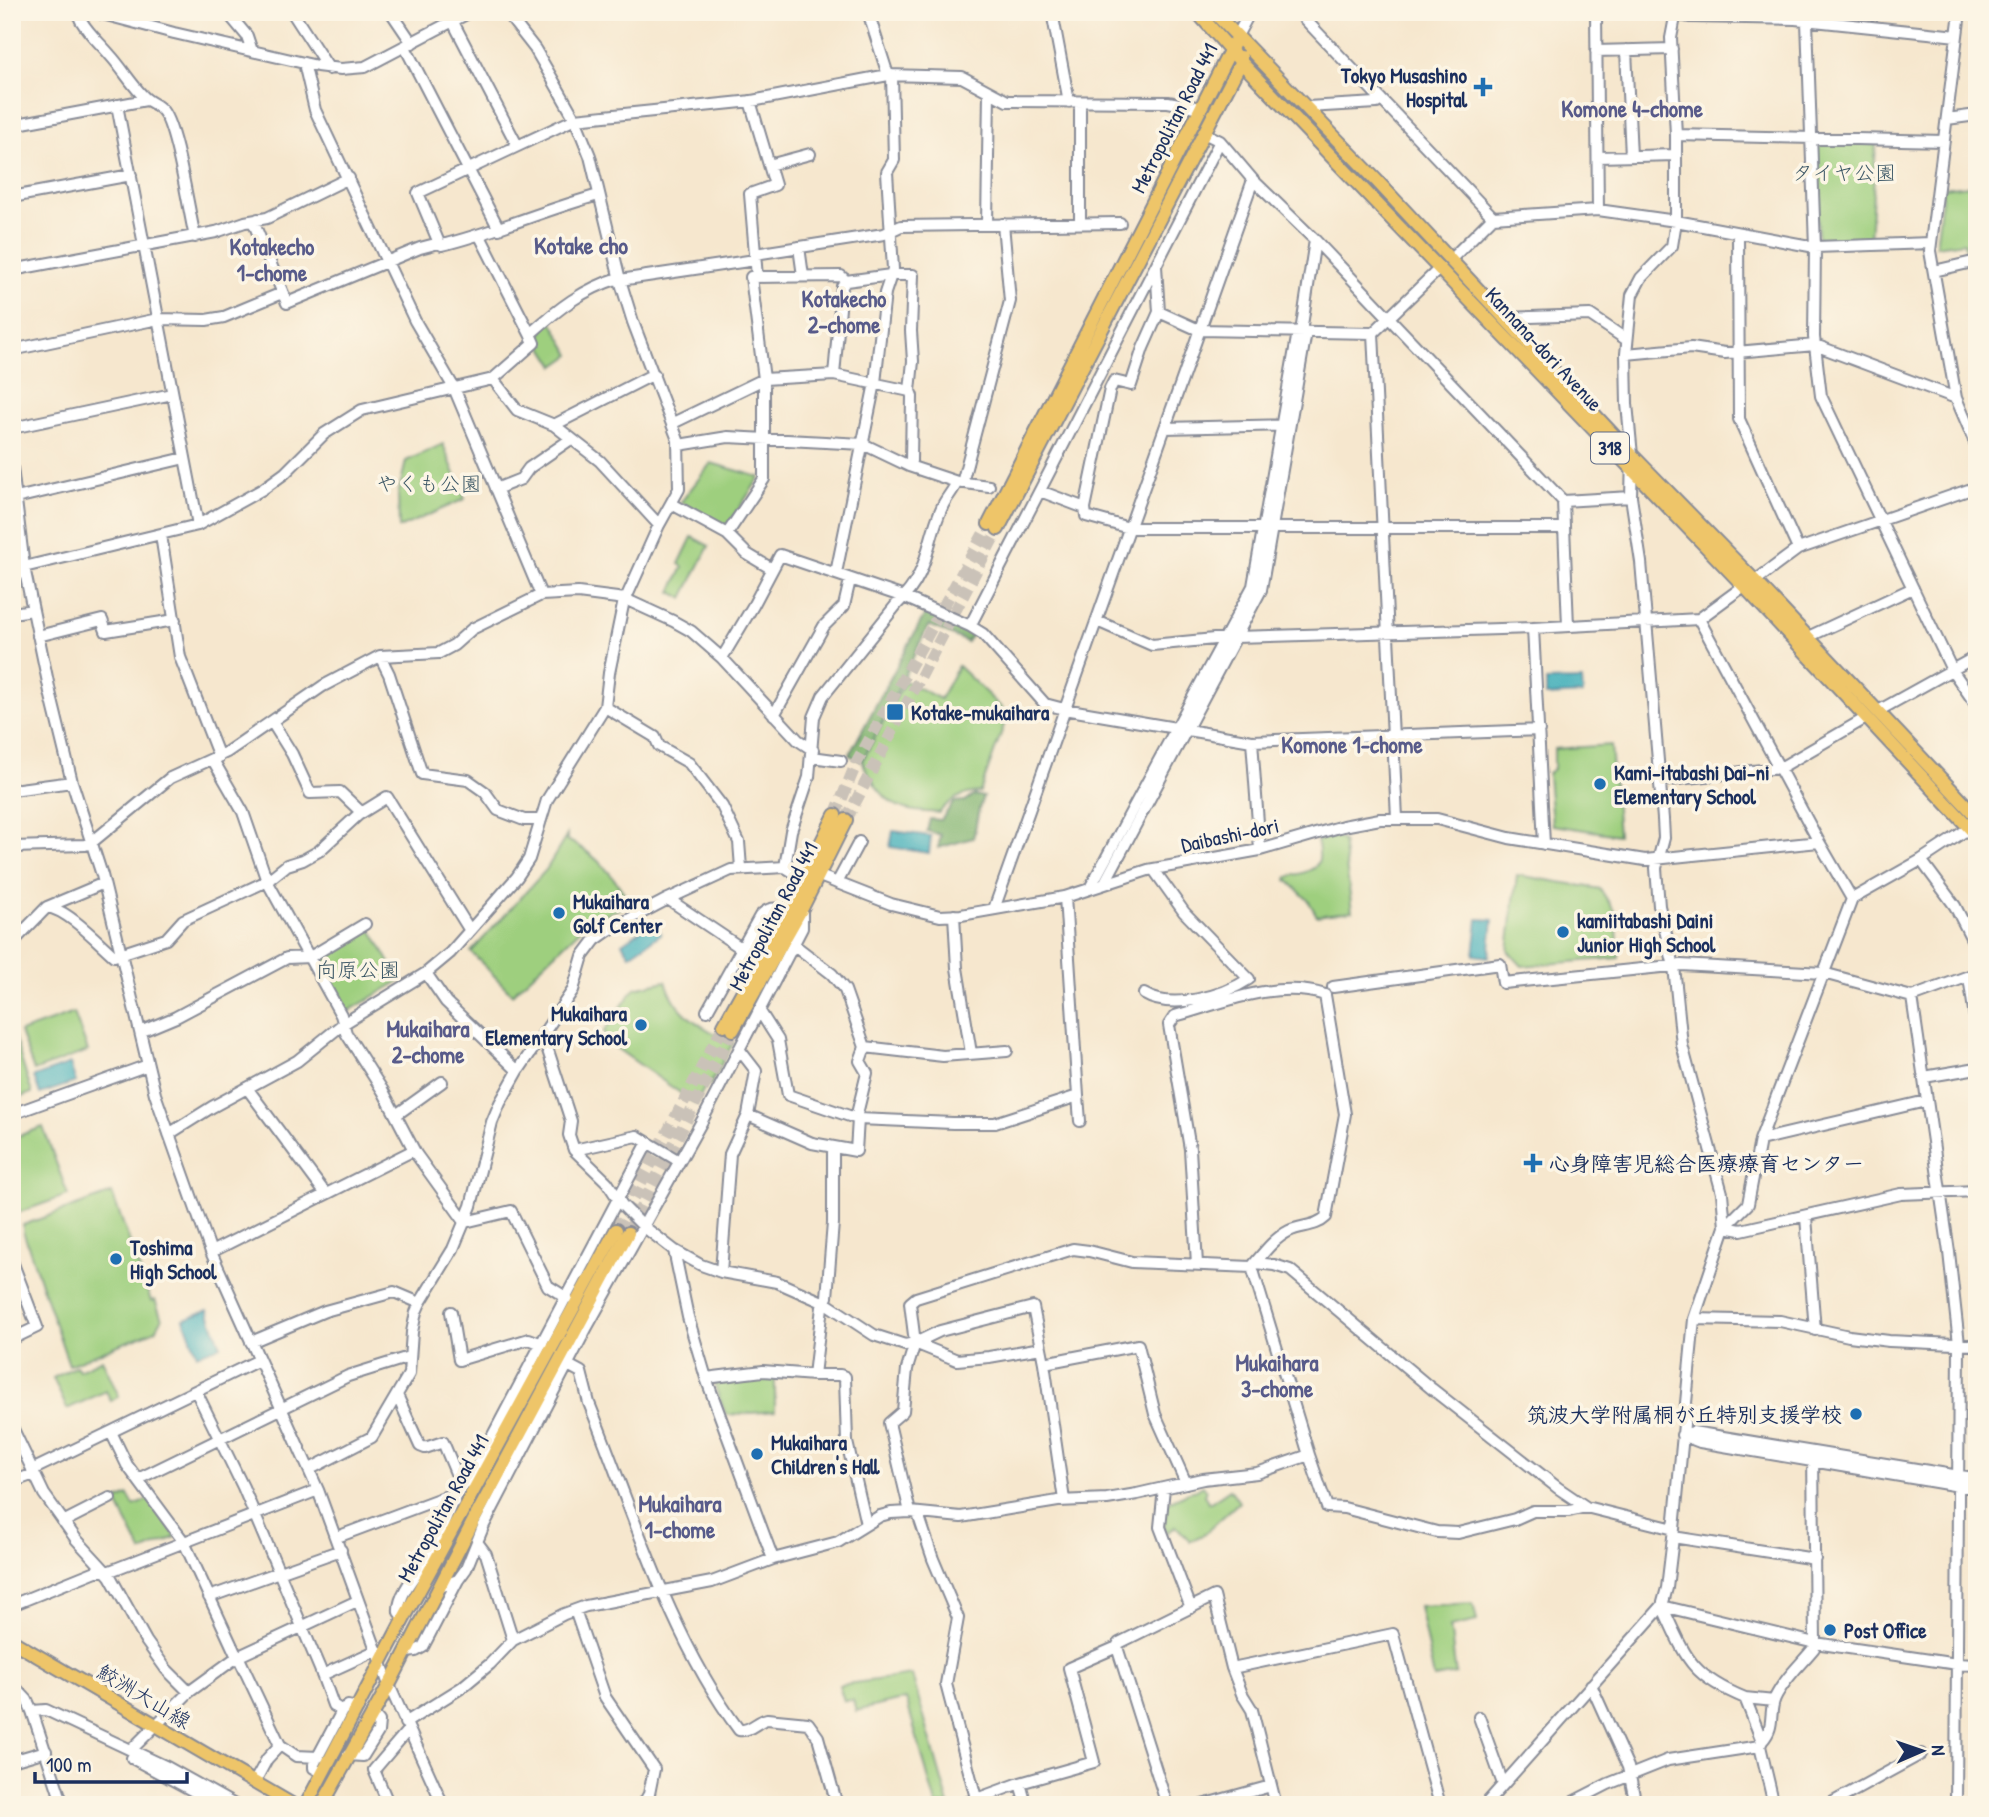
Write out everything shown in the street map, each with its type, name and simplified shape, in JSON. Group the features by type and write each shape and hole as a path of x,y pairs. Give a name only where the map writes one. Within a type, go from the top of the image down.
{"main road":[{"name":"Kannana-dori Avenue","path":"1197,12 1241,62 1445,264 1505,318 1749,584 1866,719 1975,826"},
{"name":"Kannana-dori Avenue","path":"1214,12 1307,107 1632,471 1808,637 1878,711 1975,826"},
{"name":"Metropolitan Road 441","path":"1237,36 1241,62 993,526 1202,108 1237,36"},
{"path":"1202,108 1207,109 1221,100"},
{"name":"Metropolitan Road 441","path":"728,1027 817,875 840,817 803,878 795,909"},
{"name":"Metropolitan Road 441","path":"306,1805 382,1663 472,1484 622,1231 389,1685 322,1805"},
{"name":"鮫洲大山線","path":"12,1640 293,1805"}],"street":[{"path":"79,12 81,21 146,100 162,110 169,119 184,172 186,200 195,237"},
{"path":"96,12 329,69 365,67 470,12"},
{"path":"227,12 247,36 251,51"},
{"path":"292,12 329,69"},
{"path":"391,12 499,229"},
{"path":"169,1134 297,1061 343,1024 426,973 450,953 517,877 529,859 547,800 605,707 609,673 625,599 679,489 679,445 619,279 590,156 575,120 535,49 506,12"},
{"path":"836,573 875,383 885,293 893,269 887,172 894,160 890,75 868,12"},
{"path":"1052,12 1074,102 1080,223"},
{"path":"1237,36 1250,12"},
{"path":"1298,12 1493,217"},
{"path":"1596,12 1598,210"},
{"path":"1961,12 1930,251 1956,398 1977,447"},
{"path":"1485,1805 1661,1605 1667,1588 1674,1533 1694,1319 1725,1227 1722,1193 1682,1045 1674,966 1660,906 1658,859 1664,838 1642,562 1632,497 1632,456 1627,404 1626,354 1632,295 1641,278 1672,246 1676,221 1672,13 1807,21 1826,18 1958,36"},
{"path":"1807,21 1815,247 1815,345 1821,396 1952,670 1977,706"},
{"path":"453,22 517,145"},
{"path":"1596,51 1672,49"},
{"path":"1626,50 1631,156"},
{"path":"304,64 315,110 415,321 454,388 541,595"},
{"path":"439,243 418,193 575,120 750,101 890,75 962,77 1007,101 1168,102 1202,108"},
{"path":"987,224 989,92"},
{"path":"1307,107 1377,103 1381,99"},
{"path":"12,125 146,100"},
{"path":"750,101 775,185 750,194 757,277"},
{"path":"117,105 198,525"},
{"path":"1947,119 1977,115"},
{"path":"1204,133 1220,141 1253,180 1315,240 1563,501 1568,626"},
{"path":"1676,135 1944,141"},
{"path":"970,626 1220,141"},
{"path":"769,165 810,154"},
{"path":"1598,157 1676,155"},
{"path":"12,197 131,175"},
{"path":"12,270 195,237 267,218 349,178"},
{"path":"994,909 1253,180"},
{"path":"258,219 256,226 287,303 419,248 480,236 599,195"},
{"path":"1159,312 1199,330 1373,332 1493,217 1598,210 1676,221 1815,247 1931,243"},
{"path":"530,334 566,302 598,284 619,279 884,234 901,226 1120,223"},
{"path":"785,867 790,831 809,777 814,717 822,696 911,591 927,556 943,504 959,482 1010,301 1003,224"},
{"path":"1738,233 1739,419 1798,549"},
{"path":"24,567 198,525 238,505 285,474 324,434 362,410 493,379 534,344 480,236"},
{"path":"1090,888 1230,637 1253,586 1268,529 1315,240"},
{"path":"799,247 803,276"},
{"path":"1934,271 1977,261"},
{"path":"1156,266 1159,312 1131,385 1114,381 1110,389 1085,508 1086,516 1129,528 1564,528"},
{"path":"834,375 842,286 846,281 913,275 909,466"},
{"path":"727,534 764,479 764,379 751,277 841,276 846,281"},
{"path":"12,350 158,319 206,320 224,317 282,293"},
{"path":"1505,318 1590,315 1627,340"},
{"path":"1373,332 1397,818"},
{"path":"1626,354 1691,348 1725,353 1815,345 1956,398"},
{"path":"554,425 654,374"},
{"path":"673,423 764,379 834,375 910,391"},
{"path":"493,379 517,410 554,425 600,461 659,526"},
{"path":"12,428 172,394"},
{"path":"1165,428 1286,425"},
{"path":"679,445 722,437 863,444 909,466 959,482 989,486"},
{"path":"496,489 521,479 529,468 571,439"},
{"path":"16,498 184,458"},
{"path":"12,467 18,552 24,567 72,782 104,883 148,1065 169,1134 211,1252 310,1469 389,1685 443,1805"},
{"path":"1097,621 1152,645 1230,637 1533,628 1699,619 1798,549 1977,487"},
{"path":"1041,491 1085,508"},
{"path":"1563,501 1632,497"},
{"path":"672,505 727,534 747,554 772,569"},
{"path":"161,535 180,657 216,758 243,813 267,881 341,1015 346,1033 414,1150 465,1222"},
{"path":"722,658 780,555 904,597 970,626 984,634 1045,704 1064,709 1252,741 1539,730"},
{"path":"774,715 824,626 844,606 850,580"},
{"path":"1808,637 1913,589"},
{"path":"12,848 91,843 170,778 216,758 323,686 380,656 439,653 454,645 472,629 541,595 578,593 625,599 691,631 722,658 812,754 841,761"},
{"path":"12,612 33,610"},
{"path":"1699,619 1852,899"},
{"path":"38,636 102,620 106,631 175,620"},
{"path":"1533,628 1544,844"},
{"path":"380,656 389,674 422,774 468,780 485,792 498,810 524,820 541,820"},
{"path":"1878,711 1977,656"},
{"path":"605,707 655,737 659,746 688,763 722,806 738,842 741,868"},
{"path":"1660,781 1780,768 1866,719"},
{"path":"272,722 292,754 310,793 340,792 362,812"},
{"path":"1104,884 1180,729"},
{"path":"1252,741 1260,850"},
{"path":"12,790 72,782"},
{"path":"47,907 66,917 114,956 166,939 183,920 267,881 287,865 319,851 362,812 387,797 469,929"},
{"name":"Daibashi-dori","path":"817,875 916,912 954,915 1065,897 1154,870 1260,850 1370,820 1437,818 1509,838 1627,859 1658,859 1819,842"},
{"path":"1725,1227 1748,1204 1760,1140 1852,899 1975,826"},
{"path":"837,883 859,842"},
{"path":"1921,860 1955,906 1977,949"},
{"path":"310,1469 372,1437 409,1374 414,1322 420,1303 453,1249 465,1222 476,1192 492,1122 500,1103 518,1071 573,990 583,956 595,940 668,899 731,870 785,867 803,878"},
{"path":"1144,994 1156,1001 1189,1000 1220,994 1249,979 1184,912 1154,870"},
{"path":"12,943 47,907 104,883"},
{"path":"1065,897 1080,1121"},
{"path":"668,899 741,948"},
{"path":"406,1652 423,1647 568,1365 802,928 795,909 766,909 741,948 707,1012"},
{"path":"954,915 957,968 971,1053"},
{"path":"140,1032 176,1017 287,958 310,957 365,924"},
{"path":"748,1115 812,1143 856,1151 857,1119 867,1073 860,1061 865,1047 845,990 832,974 793,944"},
{"path":"1333,987 1500,964 1503,984 1674,966 1824,973 1912,997 1973,975 1977,1031"},
{"path":"426,973 446,1002 518,1071"},
{"path":"1198,1265 1193,1178 1169,1024 1175,1016 1274,990 1316,992 1325,995 1345,1114 1326,1217 1321,1222 1290,1230 1268,1246 1254,1265"},
{"path":"1912,997 1949,1252 1959,1344 1956,1805"},
{"path":"759,1010 778,1040 788,1095 857,1119 909,1123 995,1123 1078,1096"},
{"path":"543,1035 571,1121 569,1135 574,1150 607,1182 643,1226 674,1250 701,1265 721,1272 777,1282 825,1302 874,1335 905,1345 940,1331 1033,1307 1044,1363 1063,1500"},
{"path":"865,1047 943,1056 1007,1051"},
{"path":"721,1272 730,1154 748,1115 755,1071 739,1048"},
{"path":"12,1114 148,1065"},
{"path":"1924,1077 1977,1068"},
{"path":"396,1115 442,1082"},
{"path":"247,1088 326,1193"},
{"path":"1760,1140 1926,1101"},
{"path":"574,1150 637,1136 679,1161"},
{"path":"404,1618 399,1612 401,1600 418,1568 428,1559 454,1502 472,1484 475,1469 648,1144"},
{"path":"814,1375 827,1297 833,1223 833,1147"},
{"path":"211,1252 414,1150"},
{"path":"1725,1227 1741,1230 1901,1194 1977,1191"},
{"path":"465,1222 511,1211 548,1286 567,1298"},
{"path":"1805,1217 1815,1329"},
{"path":"976,1798 946,1684 958,1618 914,1513 889,1423 903,1411 907,1369 915,1343 910,1303 916,1298 1073,1249 1132,1262 1270,1264 1290,1270 1432,1389 1586,1507 1674,1533 1815,1559"},
{"path":"674,1250 688,1317 706,1378 774,1559"},
{"path":"12,1261 37,1327 12,1339"},
{"path":"1254,1265 1308,1455 1327,1507 1344,1508 1437,1532 1458,1533 1478,1530 1533,1511 1569,1511 1586,1507"},
{"path":"251,1342 325,1311 394,1292 420,1303"},
{"path":"451,1312 459,1360 530,1339 542,1344"},
{"path":"1694,1319 1780,1321 1889,1341 1977,1345"},
{"path":"915,1343 957,1360 1041,1348"},
{"path":"1044,1363 1138,1345 1155,1414 1186,1483"},
{"path":"138,1479 348,1376 410,1356"},
{"path":"12,1482 259,1360"},
{"path":"568,1365 581,1372 589,1403 663,1590 703,1677 739,1730 746,1731 767,1719 808,1723 816,1733 837,1805"},
{"path":"706,1378 763,1371 845,1377 847,1442 866,1524"},
{"path":"196,1391 255,1515 333,1705 342,1711"},
{"path":"397,1395 420,1446 425,1448 443,1442 456,1474 472,1484"},
{"path":"12,1427 33,1472 63,1522 110,1576 146,1641 166,1669 189,1692"},
{"path":"111,1432 127,1465 184,1542 280,1745 296,1756 318,1757"},
{"path":"1682,1435 1693,1432 1813,1457 1959,1481 1977,1487"},
{"path":"389,1805 374,1770 406,1727 461,1688 513,1640 541,1624 575,1610 712,1582 774,1559 838,1542 866,1524 891,1513 961,1517 1063,1500 1107,1499 1203,1479 1257,1473 1308,1455"},
{"path":"1567,1805 1630,1774 1668,1760 1761,1743 1771,1728 1774,1701 1815,1643 1813,1457"},
{"path":"1959,1481 1977,1478"},
{"path":"1164,1489 1160,1527 1192,1608"},
{"path":"12,1605 96,1571 110,1571 318,1490"},
{"path":"337,1537 444,1497 454,1502"},
{"path":"63,1522 110,1498"},
{"path":"477,1542 486,1554 513,1640"},
{"path":"209,1597 341,1550"},
{"path":"440,1587 458,1580"},
{"path":"960,1805 1020,1783 1094,1762 1069,1668 1117,1647 1119,1643 1214,1596 1232,1668 1242,1694 1252,1710 1276,1805"},
{"path":"131,1750 189,1692 238,1657 357,1601"},
{"path":"1661,1605 1815,1643 1977,1665"},
{"path":"1661,1605 1686,1658 1706,1679 1745,1698 1774,1701"},
{"path":"575,1610 605,1697 654,1769 649,1794 643,1805"},
{"path":"1232,1668 1393,1634 1437,1804"},
{"path":"1117,1647 1167,1805"},
{"path":"322,1675 377,1650"},
{"path":"12,1684 36,1713 62,1801 38,1805"},
{"path":"1591,1685 1630,1774 1636,1805"},
{"path":"1745,1698 1761,1743 1774,1805"},
{"path":"323,1773 314,1768 342,1711 348,1706 358,1708"},
{"path":"36,1713 46,1710 131,1750 217,1802"},
{"path":"36,1713 217,1802 235,1805"},
{"path":"1479,1717 1503,1784"},
{"path":"254,1783 267,1759 280,1745"},
{"path":"12,1761 46,1751"},
{"path":"1828,1805 1921,1754"},
{"path":"1020,1783 1026,1805"},
{"path":"1202,1805 1271,1786"}],"green space":[{"name":"タイヤ公園","path":"1820,143 1876,144 1870,240 1822,242 1818,238 1815,148"},
{"path":"1977,184 1977,255 1967,257 1964,242 1936,246 1943,188"},
{"path":"551,321 571,355 555,366 540,338"},
{"name":"やくも公園","path":"443,444 465,499 399,528 398,495 406,461"},
{"path":"711,463 760,477 726,528 681,502"},
{"path":"692,537 709,546 683,598 671,592 683,567 679,564"},
{"path":"927,610 973,633 967,642 929,625 862,761 849,755"},
{"path":"958,666 1008,714 980,792 957,798 939,813 905,809 891,802 879,790 862,761 905,681 940,699"},
{"path":"1611,745 1618,835 1552,825 1548,774 1554,768 1554,749"},
{"path":"974,795 983,797 973,838 938,848 941,835 927,831 930,819 941,820 954,802 965,801"},
{"name":"Mukaihara Golf Center","path":"567,835 567,840 604,867 631,904 589,921 512,994 471,952 546,870"},
{"path":"1334,836 1343,841 1352,911 1317,916 1308,900 1287,880 1288,877 1314,867 1319,858 1317,841"},
{"path":"1517,875 1600,889 1616,913 1619,958 1522,966 1508,951"},
{"name":"向原公園","path":"370,927 400,981 345,1013 316,957"},
{"path":"666,981 677,1003 692,1020 733,1043 710,1085 707,1083 696,1104 606,1041 604,1031 635,988"},
{"path":"74,1013 88,1051 34,1071 20,1032"},
{"path":"12,1037 32,1093 12,1100"},
{"path":"43,1127 68,1195 12,1215 12,1138"},
{"path":"112,1193 151,1301 155,1300 162,1319 156,1330 69,1365 23,1225"},
{"path":"102,1359 119,1396 111,1401 106,1391 67,1409 53,1378 76,1366 79,1370"},
{"path":"775,1375 775,1411 726,1415 714,1384 716,1381"},
{"path":"1203,1486 1209,1503 1230,1489 1239,1502 1203,1535 1190,1541 1176,1526 1167,1533 1164,1525 1168,1502"},
{"path":"128,1495 134,1506 149,1499 176,1537 142,1552 116,1501"},
{"path":"1473,1603 1477,1621 1450,1627 1456,1674 1434,1678 1419,1606"},
{"path":"912,1675 949,1805 936,1805 906,1699 856,1711 853,1700 844,1701 839,1685"}],"water":[{"path":"1582,680 1583,694 1546,696 1546,681"},
{"path":"893,831 931,836 929,853 890,847"},
{"path":"1478,919 1493,920 1489,957 1474,955"},
{"path":"653,922 661,934 630,955 622,943"},
{"path":"70,1064 76,1082 40,1094 34,1077"},
{"path":"208,1310 221,1346 197,1354 184,1319"}],"tunnel":[{"path":"835,815 856,764 989,524"},
{"path":"846,820 998,529"},
{"path":"616,1230 724,1025"},
{"path":"628,1233 733,1030"}],"place":[{"name":"Tokyo Musashino Hospital","path":"1483,87"},
{"name":"Kotake-mukaihara","path":"895,712"},
{"name":"Kami-itabashi Dai-ni Elementary School","path":"1600,784"},
{"name":"Mukaihara Golf Center","path":"559,913"},
{"name":"kamiitabashi Daini Junior High School","path":"1563,932"},
{"name":"Mukaihara Elementary School","path":"641,1025"},
{"name":"心身障害児総合医療療育センター","path":"1533,1163"},
{"name":"Toshima High School","path":"116,1259"},
{"name":"筑波大学附属桐が丘特別支援学校","path":"1856,1414"},
{"name":"Mukaihara Children's Hall","path":"757,1454"},
{"name":"Post Office","path":"1830,1630"}],"district":[{"name":"Komone 4-chome","path":"1632,108"},
{"name":"Kotake cho","path":"581,245"},
{"name":"Kotakecho 1-chome","path":"272,259"},
{"name":"Kotakecho 2-chome","path":"844,311"},
{"name":"Komone 1-chome","path":"1352,744"},
{"name":"Mukaihara 2-chome","path":"428,1041"},
{"name":"Mukaihara 3-chome","path":"1277,1375"},
{"name":"Mukaihara 1-chome","path":"680,1516"}]}
